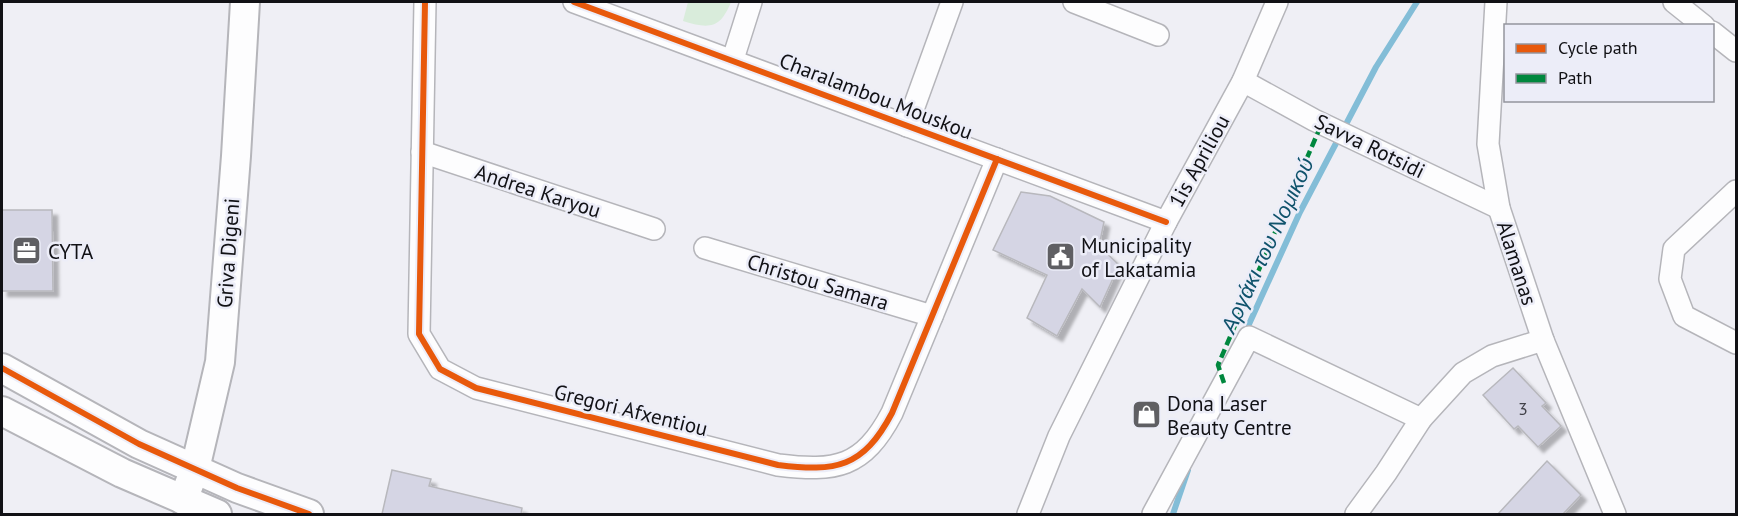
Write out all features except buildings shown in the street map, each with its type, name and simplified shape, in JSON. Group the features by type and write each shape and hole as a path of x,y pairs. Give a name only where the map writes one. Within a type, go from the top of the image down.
{"main road":[{"name":"Griva Digeni","path":"183,500 195,469 220,362 245,2"},
{"path":"2,368 138,444 237,488 309,514"},
{"path":"2,411 122,473 216,514"}],"street":[{"name":"Gregori Afxentiou","path":"426,2 419,334 440,369 476,388 778,465 809,469 837,466 857,458 880,436 892,413 997,159"},
{"name":"Charalambou Mouskou","path":"574,2 733,59 1166,222"},
{"path":"733,59 751,2"},
{"path":"907,126 952,2"},
{"path":"1074,2 1158,35"},
{"name":"1is Apriliou","path":"1028,514 1059,436 1166,222 1243,81 1277,2"},
{"name":"Alamanas","path":"1496,2 1488,144 1498,208 1543,340 1616,513"},
{"path":"1674,2 1702,24"},
{"path":"1714,33 1737,51"},
{"name":"Savva Rotsidi","path":"1243,81 1314,120 1498,208"},
{"name":"Andrea Karyou","path":"422,152 654,229"},
{"path":"1737,191 1674,249 1670,279 1684,316 1737,342"},
{"name":"Christou Samara","path":"705,248 932,316"},
{"path":"1152,514 1249,337 1421,420"},
{"path":"1356,514 1421,420 1463,373 1492,356 1543,340"}],"green space":[{"path":"688,2 731,2 718,22 707,26 683,21"}],"waterway":[{"name":"Αργάκι του Νομικού","path":"1245,333 1300,212 1376,67 1417,2"},
{"name":"Αργάκι του Νομικού","path":"1173,514 1188,470"}],"marked path":[{"path":"1224,383 1218,365 1322,123"}],"cycle path":[{"path":"425,2 419,334 440,369 476,388 778,465 816,468 846,462 870,445 892,413 997,159"},
{"path":"574,2 1166,222"},
{"path":"2,368 139,444 237,488 309,514"}],"place":[{"name":"CYTA","path":"27,251"},
{"name":"Municipality of Lakatamia","path":"1060,257"},
{"name":"Dona Laser Beauty Centre","path":"1146,415"}]}
